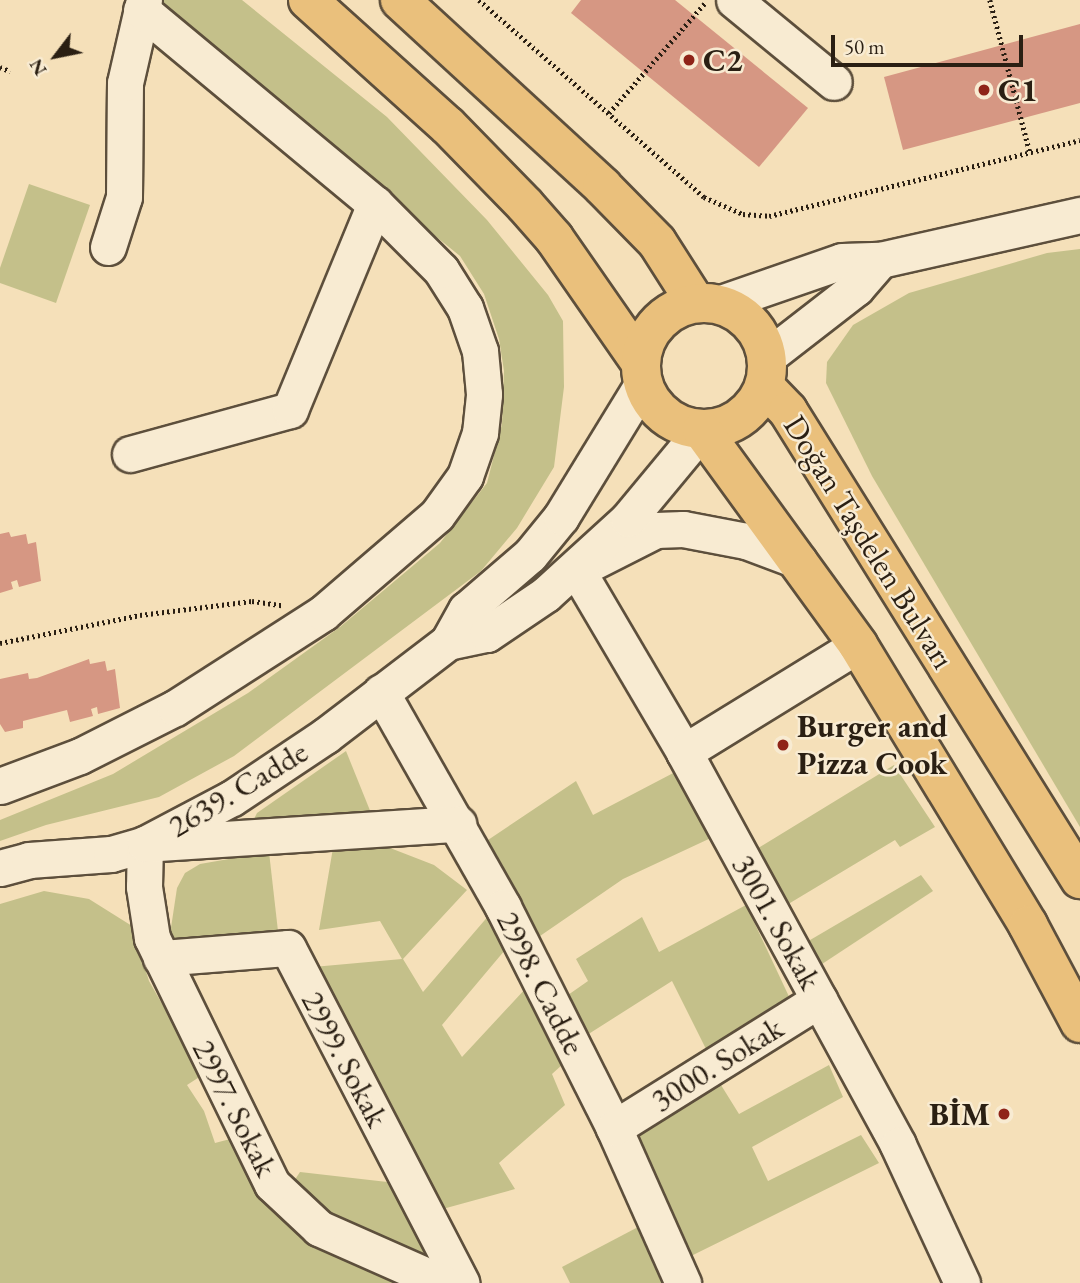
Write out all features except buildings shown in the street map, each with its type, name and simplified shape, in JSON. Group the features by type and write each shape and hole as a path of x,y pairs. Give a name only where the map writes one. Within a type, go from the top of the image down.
{"main road":[{"path":"308,0 448,126 525,205 554,238 642,373 665,416 702,430"},
{"name":"Doğan Taşdelen Bulvarı","path":"400,0 602,186 657,242 707,304 751,323 766,372 788,411 1080,879"},
{"path":"642,373 658,323 707,304"},
{"name":"Doğan Taşdelen Bulvarı","path":"766,372 741,419 702,430 858,645 1028,925 1080,1023"}],"street":[{"path":"729,1 834,82"},
{"path":"0,786 80,756 163,715 323,613 437,515 465,476 483,413 480,351 465,309 441,270 375,204 142,5 125,83 124,197 108,247"},
{"path":"130,454 290,410 375,204"},
{"path":"707,304 842,261 880,261 1080,215"},
{"path":"766,372 856,288 880,261"},
{"name":"2639. Cadde","path":"448,642 466,610 530,555 561,517 642,373"},
{"name":"2639. Cadde","path":"0,868 29,860 111,854 145,844 271,773 448,642 501,626 577,570 649,497 702,430"},
{"path":"577,570 627,542 670,530 714,533 799,561"},
{"name":"3001. Sokak","path":"577,570 684,752 898,1145 962,1283"},
{"path":"684,752 858,645"},
{"name":"2998. Cadde","path":"381,692 458,824 614,1128 683,1283"},
{"path":"145,844 458,824"},
{"name":"2997. Sokak","path":"145,844 147,917 160,958 272,1184 286,1200 319,1228 364,1252 443,1283"},
{"name":"2999. Sokak","path":"160,958 288,948 462,1283"},
{"name":"3000. Sokak","path":"614,1128 819,1000"}],"path":[{"path":"479,0 704,197 729,210 756,216 1080,140"},
{"path":"990,0 1030,152"},
{"path":"609,113 729,1"},
{"path":"0,67 10,71"},
{"path":"0,643 140,615 252,601 323,613"}],"shaded area":[{"path":"161,0 242,0 387,117 487,220 548,295 563,321 564,387 554,467 517,528 481,571 234,756 159,797 46,825 0,841 0,820 113,774 248,693 340,627 440,543 487,483 502,424 504,371 499,339 484,294 460,256 158,11"},
{"path":"29,184 90,205 56,303 0,283 0,268"},
{"path":"1080,249 1080,827 872,476 826,383 827,362 853,325 909,293 1047,253"},
{"path":"346,751 371,813 254,819 257,813"},
{"path":"894,765 935,827 900,847 895,840 785,906 755,850"},
{"path":"679,770 713,837 623,879 540,936 485,842 576,781 593,815"},
{"path":"385,846 434,865 467,890 403,959 423,992 490,914 505,950 442,1025 462,1057 526,988 563,1064 552,1074 565,1105 499,1163 515,1189 439,1210 313,967 402,959 380,921 319,930 333,848"},
{"path":"269,852 279,940 169,941 177,888 185,873 200,864"},
{"path":"921,875 933,891 819,966 805,943"},
{"path":"44,891 89,899 132,926 149,981 170,1018 186,1033 204,1074 187,1085 204,1111 215,1143 234,1138 324,1248 394,1283 0,1283 0,904"},
{"path":"746,905 792,1003 710,1057 672,981 587,1035 568,995 588,981 576,959 642,917 659,952"},
{"path":"829,1065 843,1097 752,1147 768,1181 861,1135 879,1163 691,1256 634,1133 716,1077 739,1114"},
{"path":"300,1172 396,1183 424,1249 423,1257 340,1227 292,1184"},
{"path":"640,1226 666,1283 570,1283 562,1267"}],"place":[{"name":"C2","path":"689,60"},
{"name":"C1","path":"984,90"},
{"name":"Burger and Pizza Cook","path":"783,745"},
{"name":"BİM","path":"1004,1114"}]}
